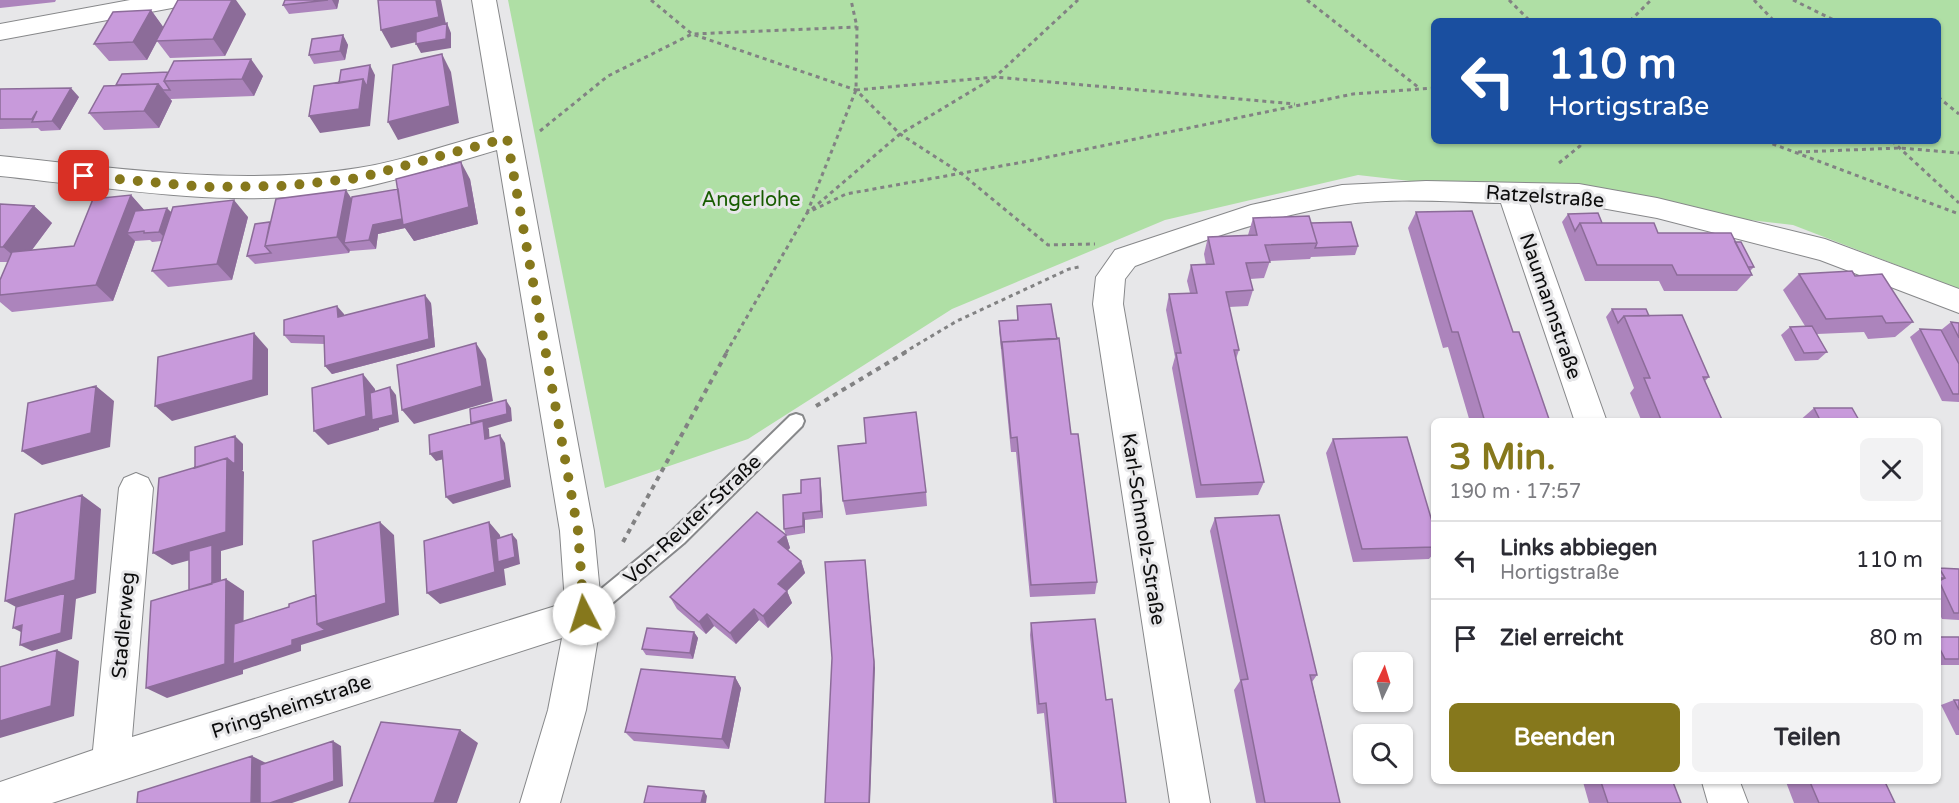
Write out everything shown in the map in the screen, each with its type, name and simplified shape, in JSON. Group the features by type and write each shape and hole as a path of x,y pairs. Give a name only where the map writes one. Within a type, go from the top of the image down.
{"street":[{"path":"0,32 172,0"},
{"path":"484,0 578,531 584,614 567,710 540,803"},
{"path":"0,166 204,187 284,186 359,178 507,138"},
{"name":"Ratzelstraße","path":"1125,258 1162,243 1251,215 1342,195 1426,191 1579,194 1749,229 1825,250 1959,301"},
{"name":"Naumannstraße","path":"1511,191 1590,418"},
{"name":"Karl-Schmolz-Straße","path":"1125,258 1111,277 1108,304 1190,803"},
{"name":"Stadlerweg","path":"111,763 135,488"},
{"name":"Pringsheimstraße","path":"0,802 111,763 584,614"},
{"path":"1721,784 1728,803"}],"lane":[{"name":"Von-Reuter-Straße","path":"584,614 678,537 796,421"}],"path":[{"path":"651,0 692,34 856,90 995,77 1299,104"},
{"path":"619,551 762,287 807,213 856,90 857,27 851,0"},
{"path":"807,213 900,134 995,77 1077,0"},
{"path":"1307,0 1419,88"},
{"path":"1509,0 1527,18"},
{"path":"1632,18 1651,0"},
{"path":"1754,0 1771,18"},
{"path":"1793,0 1830,18"},
{"path":"507,138 544,130 608,76 692,34 857,27"},
{"path":"807,213 846,194 962,174 1353,94 1431,88"},
{"path":"856,90 900,134 962,174 1048,245 1162,243"},
{"path":"1941,99 1959,114"},
{"path":"1773,144 1959,214"},
{"path":"1895,144 1959,203"},
{"path":"1795,152 1900,148 1959,153"},
{"path":"796,421 839,390 957,321 1069,269 1125,258"}],"green space":[{"name":"Angerlohe","path":"508,0 1959,0 1959,289 1793,225 1358,175 1165,220 952,309 748,439 605,488"}],"building":[{"path":"178,0 232,0 213,39 156,41"},
{"path":"285,0 328,0 283,5"},
{"path":"378,0 436,0 439,17 381,30"},
{"path":"151,10 133,42 94,44 113,12"},
{"path":"447,23 446,39 416,44 416,32"},
{"path":"343,35 340,51 309,55 312,39"},
{"path":"442,54 450,106 388,122 393,65"},
{"path":"251,59 242,79 164,81 174,61"},
{"path":"370,65 367,87 363,79 339,83 341,70"},
{"path":"168,72 164,81 170,90 163,90 158,84 116,85 122,74"},
{"path":"363,79 359,109 309,116 314,86"},
{"path":"158,84 144,111 89,113 104,86"},
{"path":"71,88 52,121 32,122 37,111 32,119 0,119 0,89"},
{"path":"461,162 469,207 403,225 396,179"},
{"path":"398,189 402,219 373,225 369,240 344,243 352,197"},
{"path":"346,190 337,237 265,246 276,199"},
{"path":"131,195 96,285 0,295 0,280 12,252 74,246 93,199"},
{"path":"234,200 217,264 152,271 173,207"},
{"path":"0,204 34,206 3,247 0,247"},
{"path":"167,208 159,232 127,233 135,211"},
{"path":"1472,211 1513,332 1519,332 1549,418 1484,418 1458,332 1452,332 1416,212"},
{"path":"1598,213 1602,223 1580,223 1575,231 1568,214"},
{"path":"1309,216 1317,243 1265,245 1270,262 1246,263 1253,290 1226,292 1239,350 1234,350 1264,482 1201,485 1176,353 1181,353 1169,294 1197,293 1191,265 1214,264 1208,237 1257,235 1253,218"},
{"path":"270,222 265,246 271,253 247,256 255,224"},
{"path":"1351,222 1358,246 1315,248 1317,243 1311,223"},
{"path":"1580,223 1654,223 1658,233 1731,233 1752,275 1677,275 1672,265 1597,265"},
{"path":"1735,242 1741,242 1754,267 1748,267"},
{"path":"1852,271 1855,276 1882,274 1913,322 1886,323 1882,316 1826,319 1799,274"},
{"path":"425,295 429,339 325,366 324,336 284,335 284,320 337,306 338,317"},
{"path":"1051,304 1057,339 1002,342 1002,349 999,321 1018,320 1017,306"},
{"path":"1612,309 1646,309 1649,316 1624,316 1618,323"},
{"path":"1682,315 1709,377 1703,377 1721,418 1660,418 1644,378 1650,378 1624,316"},
{"path":"1951,322 1959,323 1959,338"},
{"path":"1812,326 1827,352 1804,353 1790,327"},
{"path":"1920,329 1941,330 1959,364 1959,394 1953,394"},
{"path":"254,333 253,380 155,406 158,357"},
{"path":"1059,338 1071,434 1078,434 1097,582 1031,585 1017,437 1011,438 1002,342"},
{"path":"476,343 482,386 402,410 397,365"},
{"path":"363,374 366,416 314,431 312,388"},
{"path":"96,386 91,433 22,451 28,403"},
{"path":"390,387 393,415 372,420 370,393"},
{"path":"506,400 507,414 471,423 470,409"},
{"path":"1814,408 1852,408 1858,418 1819,418"},
{"path":"916,412 926,492 843,501 838,446 866,443 864,418"},
{"path":"483,421 485,439 500,435 505,480 446,497 442,451 430,454 429,435"},
{"path":"235,436 235,463 227,458 195,468 195,447"},
{"path":"1407,437 1431,518 1431,547 1362,549 1333,439"},
{"path":"227,458 226,532 153,553 159,478"},
{"path":"820,478 821,511 803,513 803,526 784,529 783,495 801,493 801,480"},
{"path":"82,495 75,580 5,601 15,514"},
{"path":"757,512 786,535 778,542 801,561 778,584 787,591 763,616 754,609 730,633 707,614 699,622 670,597"},
{"path":"1279,515 1317,675 1310,675 1340,803 1265,803 1241,680 1248,679 1215,518"},
{"path":"380,522 386,603 317,624 313,541"},
{"path":"489,522 495,572 427,593 424,541"},
{"path":"512,534 515,557 498,562 496,539"},
{"path":"212,545 212,584 189,590 189,551"},
{"path":"865,560 874,662 869,803 825,803 832,658 825,562"},
{"path":"1941,568 1959,569 1959,613 1954,613 1941,585 1941,580 1945,578"},
{"path":"226,579 225,664 146,688 151,601"},
{"path":"65,593 61,633 20,645 22,625 13,628 16,607"},
{"path":"316,595 317,624 325,630 292,640 292,645 233,664 234,624 289,607 289,604"},
{"path":"1095,619 1106,700 1112,699 1126,803 1056,803 1046,703 1039,704 1031,623"},
{"path":"647,628 694,632 690,653 642,649"},
{"path":"1941,637 1959,637 1959,659 1945,659 1941,651"},
{"path":"57,650 51,706 0,721 0,667"},
{"path":"641,669 735,677 722,739 625,732"},
{"path":"1954,700 1959,700 1959,710"},
{"path":"381,722 460,730 434,803 349,803"},
{"path":"333,741 334,781 270,803 260,803 260,765"},
{"path":"252,756 251,803 137,803 138,792"},
{"path":"1602,784 1674,784 1681,803 1608,803"},
{"path":"1811,784 1886,784 1895,803 1819,803"},
{"path":"648,786 704,791 701,803 644,803"}],"route":[{"path":"84,176 204,187 284,186 359,178 507,138 578,531 584,614"}]}
